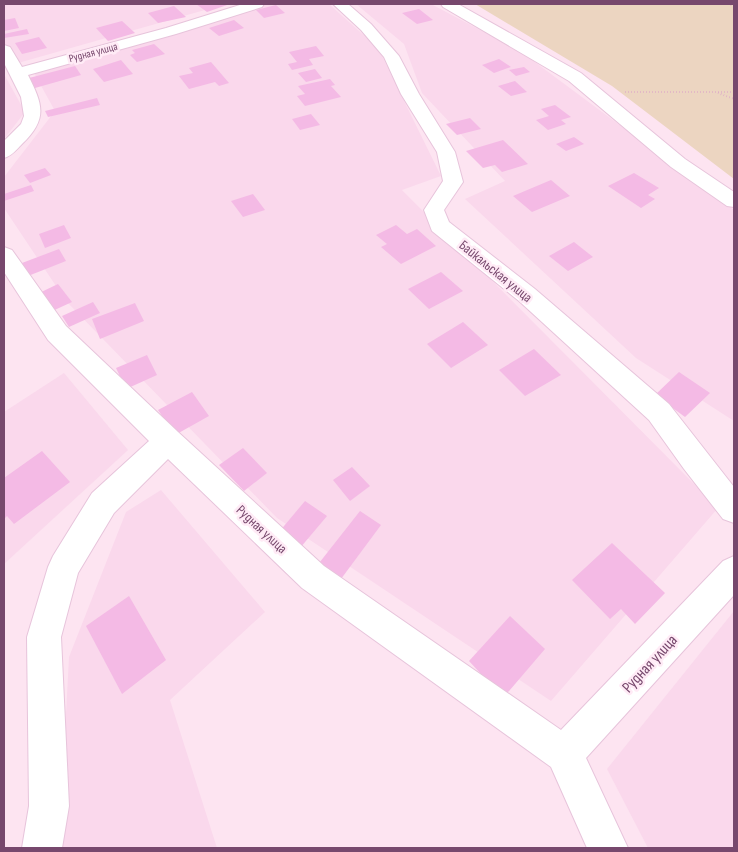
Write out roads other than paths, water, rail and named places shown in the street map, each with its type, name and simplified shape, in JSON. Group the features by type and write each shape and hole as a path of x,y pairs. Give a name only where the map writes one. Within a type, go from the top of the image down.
{"street":[{"name":"Рудная улица","path":"18,73 171,31 258,4"},
{"name":"Байкальская улица","path":"340,4 366,27 391,56 410,94 446,152 454,182 441,196 434,210 440,226 526,295 659,412 694,460 734,509"},
{"path":"448,4 575,77 678,162 734,201"},
{"path":"4,50 18,73 32,104 34,115 30,124 4,152"},
{"name":"Рудная улица","path":"4,254 57,333 168,441 313,577 564,754 608,848"},
{"path":"42,848 49,806 44,637 64,567 103,503 168,441"},
{"name":"Рудная улица","path":"564,754 734,572"}]}
